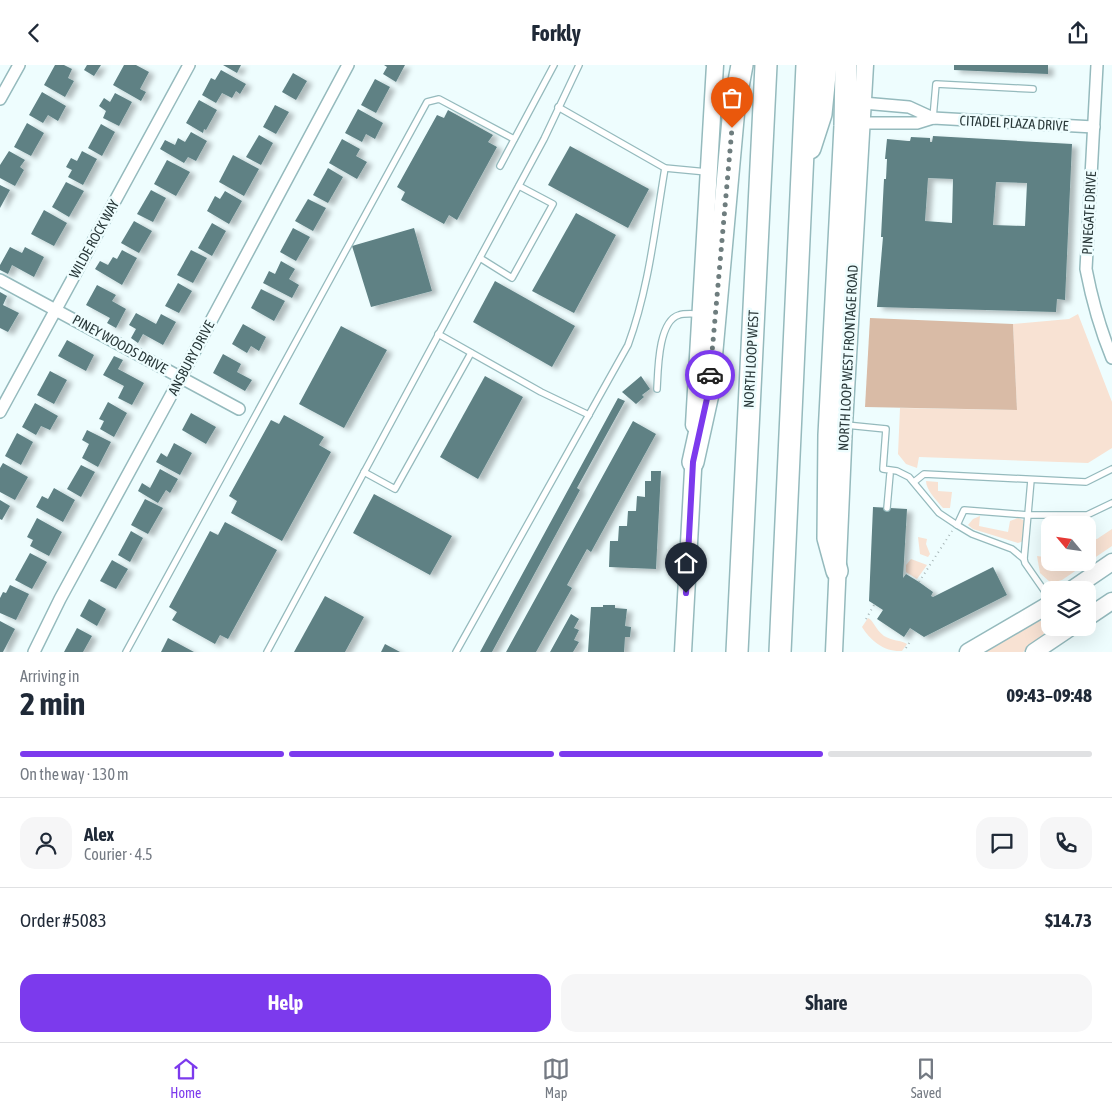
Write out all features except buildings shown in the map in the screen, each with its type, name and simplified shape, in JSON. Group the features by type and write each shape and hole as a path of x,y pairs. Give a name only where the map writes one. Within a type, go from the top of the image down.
{"highway":[{"path":"693,462 708,394 734,108 742,65"},
{"name":"NORTH LOOP WEST","path":"737,652 766,65"},
{"path":"780,652 807,65"},
{"path":"802,174 821,114 826,65"},
{"path":"837,571 828,538 829,435 854,124 846,65"}],"main road":[{"path":"683,652 695,392 702,314 715,65"},
{"name":"NORTH LOOP WEST FRONTAGE ROAD","path":"834,652 854,124 863,103 865,65"},
{"path":"1084,581 1112,562"},
{"path":"1096,612 1112,601"},
{"path":"968,652 1041,609"},
{"path":"1034,652 1058,636"}],"street":[{"path":"0,99 19,65"},
{"name":"WILDE ROCK WAY","path":"0,412 189,65"},
{"name":"ANSBURY DRIVE","path":"34,652 60,599 348,65"},
{"name":"PINEGATE DRIVE","path":"1097,65 1086,269 1098,321 1112,356"},
{"name":"CITADEL PLAZA DRIVE","path":"863,103 909,107 933,118"},
{"name":"CITADEL PLAZA DRIVE","path":"854,124 916,123 933,118 1094,127"},
{"name":"PINEY WOODS DRIVE","path":"0,279 239,409"}],"lane":[{"path":"500,165 554,65"},
{"path":"266,652 544,139 578,67 571,65"},
{"path":"933,118 936,84 1033,89"},
{"path":"126,652 427,102 439,99 514,139"},
{"path":"558,107 665,168 709,172"},
{"path":"456,652 628,345 636,324 643,295 665,168"},
{"path":"480,258 512,277 553,204 519,186"},
{"path":"656,389 660,343 672,319 679,315 702,314"},
{"path":"438,334 541,392 589,415"},
{"path":"364,472 395,489 471,353"},
{"path":"844,425 886,429 883,469 897,471 909,477 939,513 957,525 972,534 1012,549 1024,559"},
{"path":"914,482 924,474 1086,482 1112,469"},
{"path":"887,508 890,474"},
{"path":"1030,480 1024,559 1041,586"},
{"path":"957,525 964,509 1028,515 1087,515 1112,503"}],"path":[{"path":"919,582 957,525"},
{"path":"866,619 874,605"},
{"path":"906,648 911,640"}],"shaded area":[{"path":"1078,314 1112,402 1112,448 1088,463 919,457 917,468 906,464 898,454 900,408 1017,410 1013,324 1069,319"},
{"path":"870,318 1013,324 1017,410 865,407"},
{"path":"926,481 938,482 938,491 952,492 950,508 943,508 935,499"},
{"path":"980,516 979,526 1008,532 1010,521 1018,518 1026,521 1024,541 1018,543 973,529 968,525 973,519"},
{"path":"1112,529 1112,546 1096,557 1096,539"},
{"path":"918,537 927,539 926,544 930,554 928,557 920,554"},
{"path":"1037,556 1041,556 1041,571 1075,571 1062,580 1049,581 1040,573"},
{"path":"911,559 927,565 917,579 906,572 906,565"},
{"path":"868,618 884,636 907,644 902,651 884,648 870,637 862,627"},
{"path":"1041,621 1042,636 1023,652 983,652"}],"way so far":[{"path":"710,375 732,128"}],"route":[{"path":"686,593 693,462 708,394 710,375"}]}
